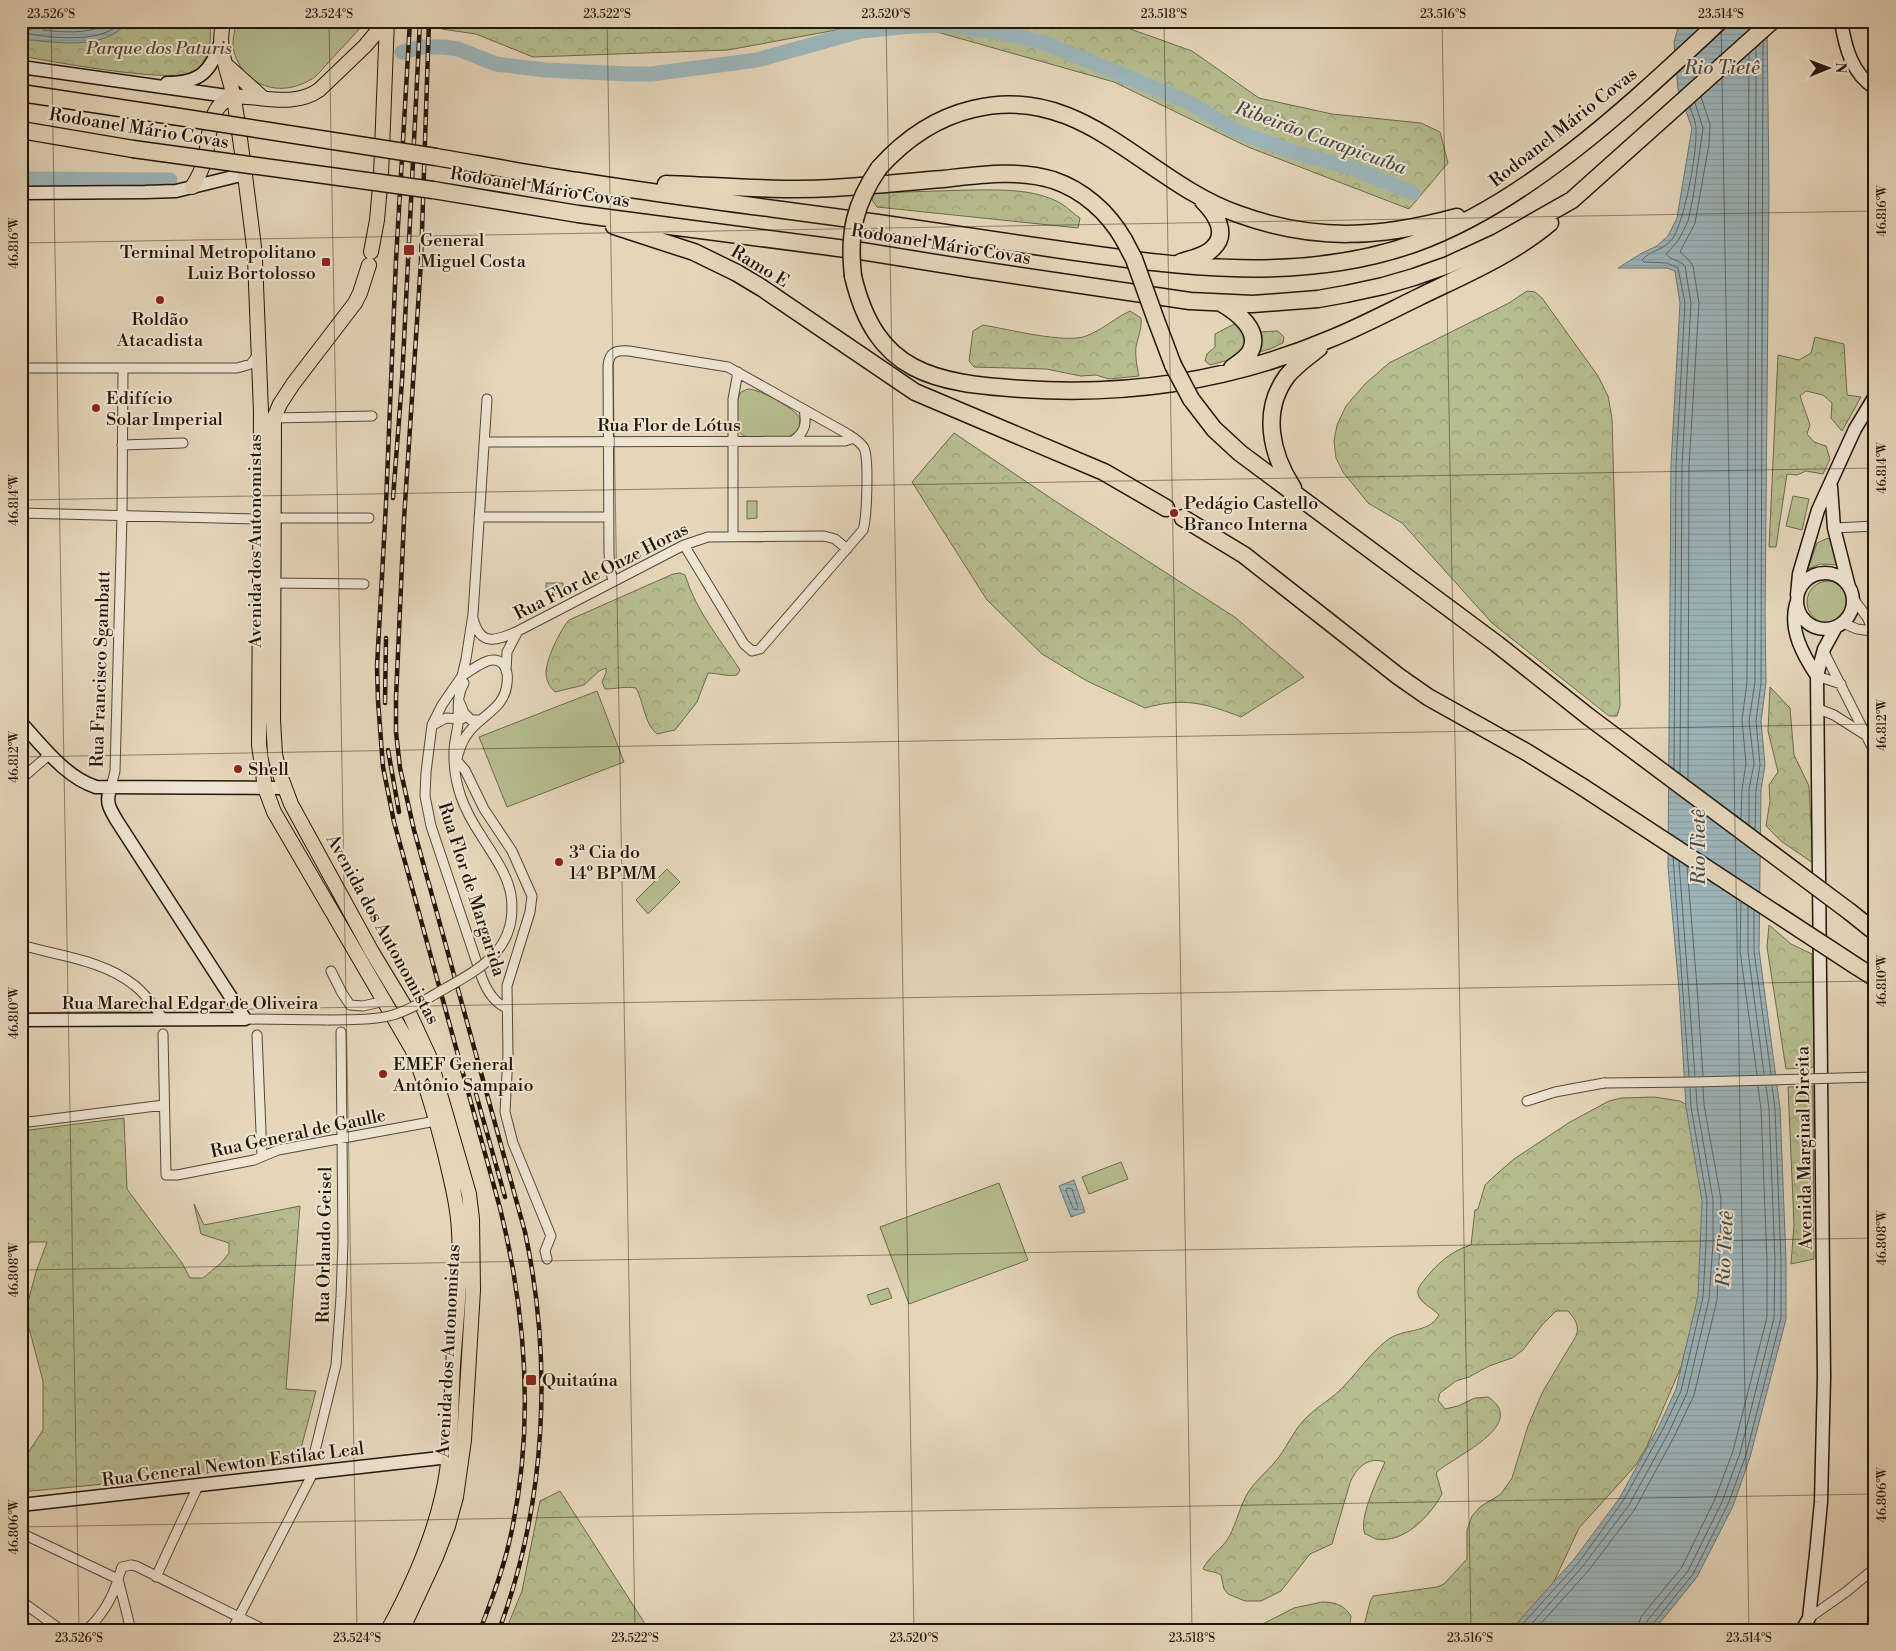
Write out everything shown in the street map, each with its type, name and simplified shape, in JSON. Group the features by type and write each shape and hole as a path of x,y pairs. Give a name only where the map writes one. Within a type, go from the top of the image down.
{"highway":[{"name":"Rodoanel Mário Covas","path":"21,94 436,157 578,181 1111,257 1234,270 1287,269 1339,263 1415,243 1458,226 1492,208 1568,154 1646,88 1720,21"},
{"name":"Rodoanel Mário Covas","path":"21,130 133,149 433,190 578,214 861,251 1120,291 1221,303 1292,302 1346,294 1414,277 1448,265 1541,223 1572,200 1772,21"},
{"path":"1492,208 1406,229 1372,234 1304,231 1270,224 1237,214 1196,194 1174,182 1103,134 1077,119 1047,108 1014,104 981,107 936,121 902,144 879,168 864,192 854,219 851,238 853,276 864,310 871,326 881,340 908,364 923,373 939,379 985,386 1071,391 1148,387 1226,373 1331,339 1503,255 1541,223"},
{"path":"578,181 795,189 1021,174 1052,180 1081,194 1106,214 1116,226 1134,259 1173,365 1191,399 1214,429 1227,442 1497,644 1589,717 1875,932"},
{"path":"1177,264 1213,248 1220,238 1219,222 1216,216 1196,194"},
{"name":"Ramo E","path":"578,214 694,252 737,273 762,288 905,386 939,403 1104,472 1166,508"},
{"path":"1221,303 1242,318 1252,334 1253,344 1251,352 1245,359 1226,373"},
{"path":"1298,494 1282,470 1272,440 1271,420 1273,404 1281,385 1288,375 1298,364 1331,339"},
{"path":"1183,518 1244,555 1398,676 1428,697 1528,753 1581,786 1875,978"},
{"path":"1854,915 1875,927"}],"main road":[{"path":"21,67 234,97 304,99 319,90 359,51 386,21"},
{"name":"Avenida dos Autonomistas","path":"386,21 381,175 377,220 370,258 360,293 293,384 280,404 274,418 266,519 259,745 265,788 279,821 412,1049 424,1079 436,1121 458,1215 460,1254 449,1457 444,1488 428,1543 415,1575 388,1630"},
{"path":"1841,21 1846,47 1852,63 1861,77 1875,88"},
{"path":"132,83 175,83 202,76 216,57 221,28"},
{"name":"Avenida dos Autonomistas","path":"221,28 224,63 234,97 254,253 266,519 273,583 274,737 278,772 291,804 372,952 423,1039 469,1194 472,1219 473,1290 465,1420 459,1478 448,1526 436,1557 402,1630"},
{"path":"224,63 263,98"},
{"path":"192,187 201,172 213,115 221,104 234,97"},
{"path":"21,193 176,190 245,174"},
{"path":"1831,484 1834,528 1851,592 1852,606 1849,615 1839,625 1827,629 1810,625 1803,619 1799,611 1797,599 1799,574 1818,510 1855,429 1875,396"},
{"path":"1812,535 1826,528 1834,528"},
{"path":"1817,676 1806,658 1794,628 1793,619 1801,586 1807,579 1816,574 1825,573 1835,575 1843,580 1851,592"},
{"name":"Avenida Marginal Direita","path":"1808,1618 1821,1502 1824,1377 1816,708 1817,676 1829,638 1839,625"},
{"path":"21,723 68,771 82,781 96,786 284,788"},
{"name":"Rua Francisco Sgambatt","path":"111,787 107,796 116,821 245,1019"},
{"name":"Rua Marechal Edgar de Oliveira","path":"21,1020 245,1019"},
{"name":"Rua General Newton Estilac Leal","path":"21,1505 449,1457"},
{"path":"1802,1630 1808,1618"}],"street":[{"path":"613,581 609,561 608,366 610,356 615,351 629,351 728,367 854,438 862,445 865,452 866,518 861,532 760,649 753,651 744,644 684,545"},
{"path":"21,368 237,368 251,364 260,353"},
{"name":"Rua Francisco Sgambatt","path":"111,787 114,777 122,516 123,368"},
{"path":"733,536 733,400 738,372"},
{"name":"Rua Flor de Margarida","path":"487,399 472,614 466,659 462,676 442,704 432,725 425,785 431,826 482,978 493,997 498,1003 507,1008"},
{"path":"793,441 801,435 805,428 804,410"},
{"path":"274,418 372,416"},
{"name":"Rua Flor de Lótus","path":"484,442 848,441 854,438"},
{"path":"122,445 183,443"},
{"path":"21,513 266,519 369,518"},
{"path":"479,517 608,517"},
{"path":"1834,528 1875,526"},
{"name":"Rua Flor de Onze Horas","path":"472,614 477,629 487,639 496,640 518,631 684,545 708,537 824,536 838,540 847,549"},
{"path":"273,583 364,584"},
{"path":"1851,592 1868,617 1874,633"},
{"path":"1839,625 1874,633"},
{"path":"518,631 507,652 507,687 501,702 494,711 481,720 464,738 456,764 465,770 484,809 512,851 532,896 532,906 508,978 508,1055 505,1112 513,1143 551,1236 545,1251 547,1259"},
{"path":"1824,652 1875,753"},
{"path":"471,720 465,715 461,707 462,676 484,662 495,660 502,663 506,671"},
{"path":"461,690 474,669"},
{"path":"1817,676 1841,684"},
{"name":"Rua Marechal Edgar de Oliveira","path":"245,1019 328,1020 377,1018 401,1012 478,970 494,955 503,942 508,929 511,900 507,880 462,805 456,786 454,750 458,718 457,704 461,690"},
{"path":"1816,708 1868,736"},
{"path":"432,725 446,718 481,720"},
{"path":"21,779 50,754"},
{"path":"21,944 96,964 114,972 133,984 144,994 164,1020"},
{"path":"330,971 350,1005 363,1006 385,1001"},
{"name":"Rua Orlando Geisel","path":"314,1455 336,1365 343,1242 341,1032"},
{"path":"21,1123 164,1105 162,1034"},
{"path":"257,1035 262,1156"},
{"path":"1527,1101 1555,1092 1604,1083 1875,1077"},
{"name":"Rua General de Gaulle","path":"164,1105 166,1175 177,1175 244,1162 278,1150 436,1121"},
{"path":"232,1630 314,1471"},
{"path":"156,1577 198,1486"},
{"path":"21,1534 118,1579"},
{"path":"86,1630 98,1617 112,1596 122,1567 131,1564 265,1630"},
{"path":"1808,1618 1846,1592 1875,1568"},
{"path":"118,1579 131,1630"},
{"path":"21,1601 61,1630"}],"green space":[{"name":"Parque dos Paturis","path":"21,21 209,21 210,44 201,65 189,74 172,76 121,72 21,56"},
{"path":"237,21 365,21 315,77 299,85 275,88 264,86 255,81 239,64 233,44"},
{"path":"442,21 885,21 728,50 533,57 476,34 442,29"},
{"path":"898,21 1108,21 1192,51 1259,98 1332,114 1421,123 1440,132 1448,163 1409,209 1248,147 1114,82"},
{"path":"969,190 1017,191 1040,195 1062,204 1080,218 1078,228 877,207 872,200 875,193"},
{"path":"1527,291 1535,292 1542,298 1598,376 1608,396 1612,418 1620,706 1617,716 1609,716 1492,623 1402,523 1368,503 1343,472 1336,458 1334,441 1337,425 1346,406 1365,384 1389,363 1509,303"},
{"path":"1130,311 1141,318 1136,350 1139,376 1109,379 1096,375 1081,376 1046,369 974,367 969,361 973,331 983,325 1051,337 1077,338 1092,333"},
{"path":"1234,324 1258,332 1278,331 1284,337 1283,343 1270,349 1210,365 1205,361 1207,354 1215,347 1215,334"},
{"path":"1815,337 1844,344 1847,395 1861,397 1842,431 1831,418 1832,403 1823,395 1806,391 1800,396 1810,425 1807,434 1814,442 1826,446 1830,459 1823,474 1806,471 1797,475 1787,474 1776,547 1769,547 1778,355 1799,360 1811,353"},
{"path":"748,389 768,396 797,414 800,418 799,430 789,437 747,437 741,434 737,426 737,405 741,392"},
{"path":"954,433 1236,618 1304,677 1241,717 1194,703 1171,703 1145,708 1087,681 1042,654 987,600 912,482"},
{"path":"1793,496 1809,499 1802,530 1786,526"},
{"path":"747,501 757,501 757,518 747,519"},
{"path":"1828,538 1835,545 1840,565 1820,564 1808,569 1817,543"},
{"path":"680,573 685,575 695,601 740,670 737,675 708,673 697,702 675,730 657,734 649,725 636,688 605,689 602,682 606,668 599,671 584,685 555,692 553,690 546,678 546,669 550,654 569,620 673,574"},
{"path":"1832,581 1840,584 1846,590 1849,602 1846,614 1840,620 1824,623 1816,620 1810,614 1807,598 1810,590 1816,584"},
{"path":"546,583 563,583 563,593 546,593"},
{"path":"1770,687 1790,708 1794,755 1809,786 1813,863 1781,841 1766,826 1770,801 1769,785 1778,772 1768,731"},
{"path":"597,691 624,762 507,807 479,737"},
{"path":"667,869 680,882 648,914 636,900"},
{"path":"1769,925 1791,944 1812,954 1814,1067 1786,1069 1767,947"},
{"path":"1813,1086 1814,1259 1791,1264 1794,1224 1788,1087"},
{"path":"1654,1097 1680,1101 1687,1105 1704,1164 1702,1285 1681,1367 1647,1446 1636,1465 1579,1528 1552,1586 1513,1630 1363,1630 1373,1596 1437,1587 1444,1584 1467,1559 1467,1530 1472,1516 1480,1507 1501,1494 1512,1478 1528,1426 1543,1391 1576,1336 1576,1323 1568,1311 1556,1311 1542,1325 1523,1350 1512,1358 1456,1381 1440,1393 1438,1400 1445,1409 1458,1406 1475,1398 1488,1397 1499,1408 1500,1419 1494,1429 1483,1440 1436,1473 1442,1494 1431,1511 1415,1527 1406,1533 1386,1539 1376,1539 1365,1534 1364,1519 1366,1509 1385,1462 1368,1462 1359,1468 1350,1483 1332,1544 1310,1554 1281,1591 1261,1601 1245,1601 1228,1594 1224,1589 1221,1575 1203,1569 1229,1537 1249,1491 1279,1457 1303,1421 1341,1389 1380,1346 1400,1334 1428,1326 1439,1315 1420,1299 1418,1289 1445,1258 1471,1245 1475,1210 1478,1209 1485,1185 1514,1159 1570,1122 1609,1101 1621,1098"},
{"path":"124,1118 127,1189 182,1263 190,1278 203,1278 221,1263 229,1253 229,1243 201,1234 194,1204 204,1225 300,1206 286,1389 316,1391 298,1460 136,1481 21,1492 21,1464 43,1430 43,1381 25,1313 36,1272 47,1242 31,1242 21,1251 21,1131"},
{"path":"1121,1162 1128,1179 1089,1194 1082,1177"},
{"path":"999,1183 1028,1260 909,1304 880,1227"},
{"path":"888,1288 892,1298 871,1305 867,1295"},
{"path":"560,1491 649,1630 506,1630 522,1591 540,1501"},
{"path":"1322,1602 1335,1604 1345,1609 1351,1616 1349,1630 1251,1630 1294,1608"}],"water":[{"path":"33,21 128,21 118,31 107,37 79,43 64,43 21,39 21,25 25,26"},
{"name":"Rio Tietê","path":"1680,21 1767,21 1769,190 1766,683 1761,721 1765,765 1761,790 1759,950 1780,1108 1786,1260 1786,1319 1750,1457 1733,1506 1697,1577 1654,1630 1511,1630 1575,1558 1619,1499 1659,1426 1676,1389 1698,1296 1702,1201 1686,1107 1679,989 1668,867 1671,465 1680,303 1675,271 1667,268 1618,268 1657,246 1668,236 1677,218 1692,128 1678,89 1674,42"},
{"path":"1074,1180 1085,1212 1071,1217 1059,1186"}],"waterway":[{"name":"Ribeirão Carapicuíba","path":"402,52 422,47 444,47 458,49 496,64 545,70 651,74 757,60 861,31 912,26 951,25 1004,33 1045,43 1190,103 1236,131 1293,152 1352,168 1413,193"},
{"name":"Ribeirão Carapicuíba","path":"21,179 170,180"}],"railway":[{"path":"410,21 396,260 377,666 378,701 383,767 394,822 500,1208 509,1249 522,1333 525,1417 517,1501 503,1565 480,1630"},
{"path":"393,498 402,381 420,21"},
{"path":"429,21 421,261 404,519 396,732 400,768 414,830 525,1232 534,1282 541,1382 540,1433 535,1483 527,1533 515,1582 499,1630"},
{"path":"385,703 386,638"},
{"path":"388,750 399,812"},
{"path":"476,1094 505,1197"}],"place":[{"name":"General Miguel Costa","path":"409,250"},
{"name":"Terminal Metropolitano Luiz Bortolosso","path":"326,262"},
{"name":"Roldão Atacadista","path":"160,300"},
{"name":"Edifício Solar Imperial","path":"96,408"},
{"name":"Pedágio Castello Branco Interna","path":"1174,513"},
{"name":"Shell","path":"238,769"},
{"name":"3ª Cia do 14º BPM/M","path":"559,862"},
{"name":"EMEF General Antônio Sampaio","path":"383,1074"},
{"name":"Quitaúna","path":"531,1380"}]}
